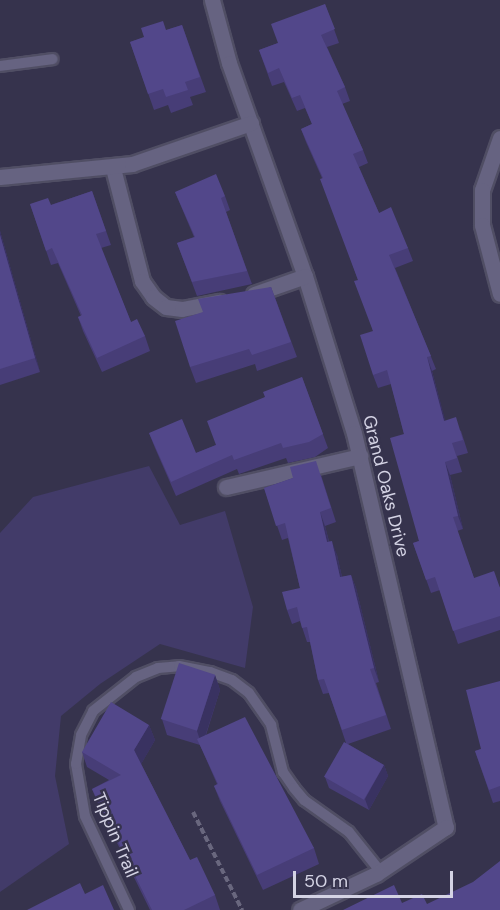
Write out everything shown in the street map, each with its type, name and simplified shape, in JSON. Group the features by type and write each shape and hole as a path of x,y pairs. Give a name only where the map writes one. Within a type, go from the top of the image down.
{"street":[{"name":"Grand Oaks Drive","path":"212,0 251,123 305,276 360,456 446,827 380,871 300,910"},
{"path":"0,177 113,168 251,123"},
{"path":"500,138 482,190 482,225 500,294"},
{"path":"113,168 142,281 153,297 166,307 182,309 235,298 305,276"},
{"path":"226,487 360,456"}],"lane":[{"path":"0,66 53,58"},
{"name":"Tippin Trail","path":"129,910 85,816 76,764 81,735 93,711 136,677 158,668 179,666 210,672 232,680 249,693 271,725 281,766 294,788 304,800 349,832 380,871"}],"path":[{"path":"193,812 242,910"}],"shaded area":[{"path":"149,466 180,525 225,511 253,607 245,668 160,644 100,684 61,716 55,776 69,844 0,892 0,533 33,497"}],"building":[{"path":"325,4 335,29 321,35 345,87 337,91 363,150 353,154 379,213 391,207 408,248 389,255 431,356 427,357 444,421 456,417 463,440 452,443 457,458 445,462 458,516 453,517 474,578 494,571 500,588 500,616 453,631 435,577 426,580 413,543 419,541 390,438 404,434 387,370 373,375 360,335 373,331 354,281 358,280 320,179 323,178 301,129 312,124 300,95 292,98 279,68 268,73 259,50 278,43 271,24"},
{"path":"163,21 166,30 182,25 200,77 185,82 188,90 166,97 163,89 148,94 130,42 144,37 141,28"},
{"path":"216,174 225,196 221,198 247,271 192,282 177,243 195,237 175,192"},
{"path":"92,191 106,231 96,234 131,322 137,319 145,336 97,358 78,317 82,315 52,248 46,251 30,204 48,198 51,205"},
{"path":"0,235 35,358 0,369"},
{"path":"271,287 291,342 252,355 249,349 190,367 175,321 203,312 198,299"},
{"path":"302,377 323,434 309,442 283,448 281,443 234,460 232,455 171,482 149,433 182,419 196,453 216,445 207,421 265,397 263,392"},
{"path":"316,461 331,508 320,512 327,542 332,541 340,577 351,575 374,668 370,669 386,715 342,730 324,679 318,680 307,627 302,628 297,607 287,610 282,592 300,588 285,523 276,526 264,488 293,478 290,467"},
{"path":"179,663 215,675 197,731 161,719"},
{"path":"500,681 500,786 489,790 475,751 481,749 466,690"},
{"path":"111,702 149,725 134,750 190,860 197,857 215,895 184,910 152,910 92,789 121,775 82,752"},
{"path":"245,717 314,848 257,875 214,786 218,784 197,739"},
{"path":"344,742 384,765 364,800 324,777"},
{"path":"500,861 500,910 343,910 394,885 402,903 422,894 427,904 473,882"},
{"path":"80,883 85,894 103,885 114,910 27,910"}]}
